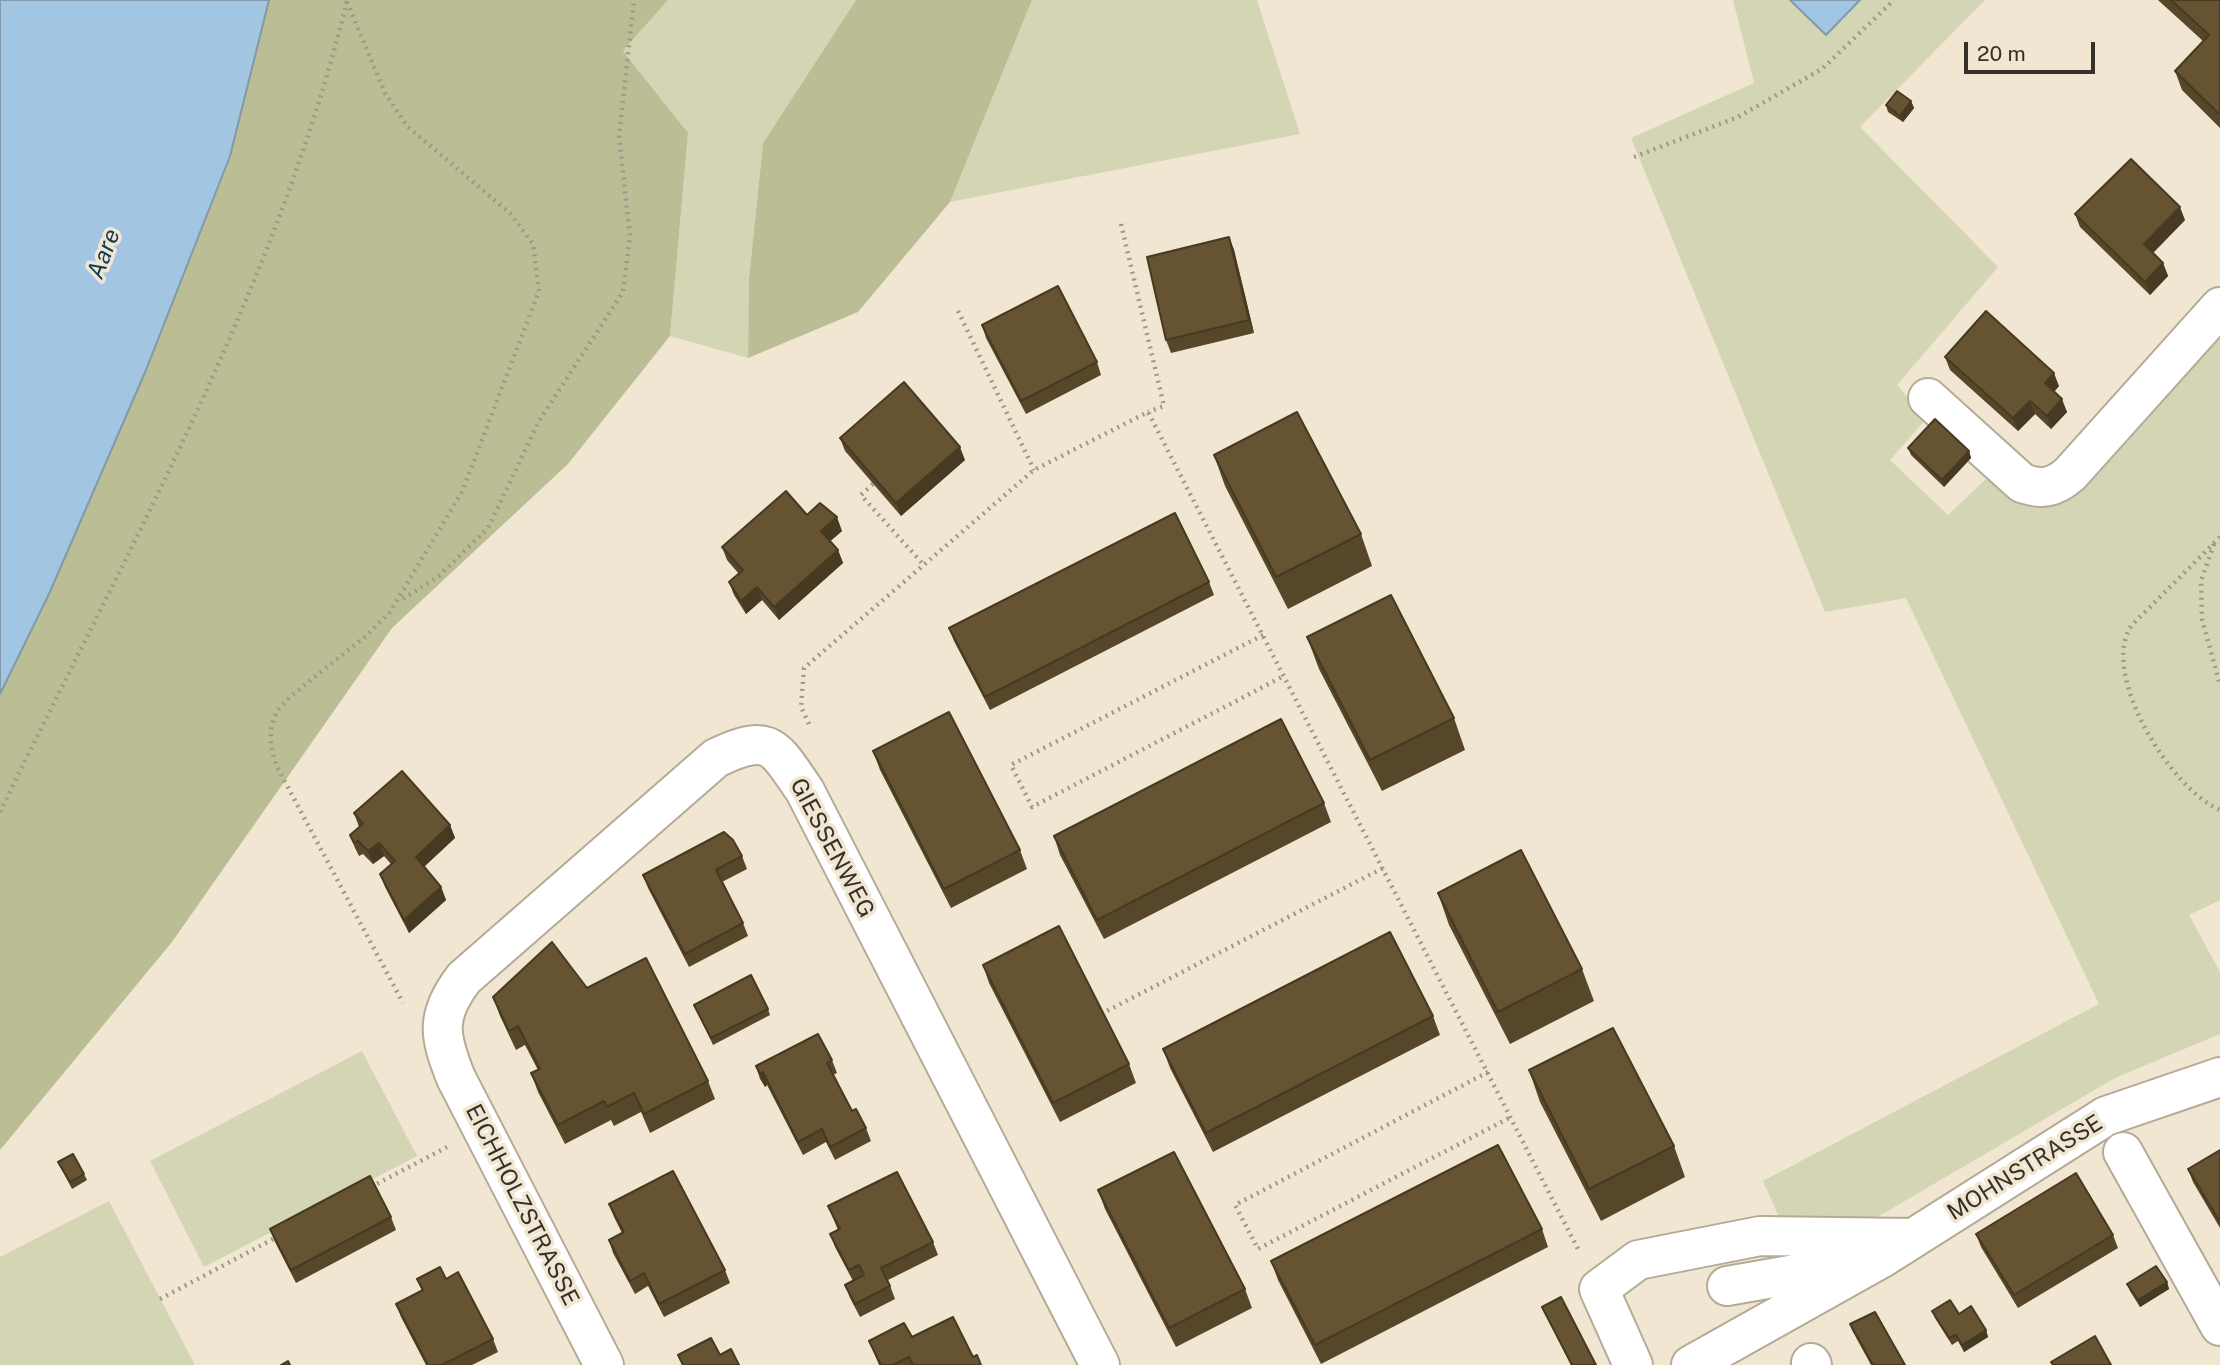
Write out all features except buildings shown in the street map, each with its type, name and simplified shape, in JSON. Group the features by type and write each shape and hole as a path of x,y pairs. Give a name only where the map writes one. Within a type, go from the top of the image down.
{"street":[{"path":"1928,398 2022,483 2042,488 2050,487 2070,474 2220,307"},
{"name":"GIESSENWEG","path":"442,1044 447,1000 464,978 716,758 744,744 765,744 781,756 805,791 1100,1365"},
{"name":"EICHHOLZSTRASSE","path":"442,1044 482,1129 604,1365"},
{"name":"MOHNSTRASSE","path":"1692,1365 1897,1248 2106,1116 2220,1077"},
{"path":"2123,1152 2220,1326"},
{"path":"1633,1365 1599,1289 1638,1260 1760,1236 1897,1248"},
{"path":"1727,1286 1897,1248"}],"path":[{"path":"442,1044 400,1000 276,765 271,747 271,727 277,711 291,696 366,636 400,601 439,576 488,528 539,421 623,292 631,236 619,136 634,0"},
{"path":"1634,157 1738,117 1822,69 1894,0"},
{"path":"347,1 385,93 407,127 510,214 533,244 539,291 462,492 400,601"},
{"path":"0,812 176,454 277,229 320,106 347,1"},
{"path":"813,732 801,707 804,668 1034,470 1164,406 1121,224"},
{"path":"958,311 1034,470"},
{"path":"1148,412 1599,1289"},
{"path":"873,484 861,495 922,564"},
{"path":"2220,537 2130,628 2122,655 2126,688 2161,753 2182,785 2206,804 2220,810"},
{"path":"2215,542 2201,581 2202,619 2220,685"},
{"path":"1263,635 1011,765 1032,807 1284,676"},
{"path":"1101,1014 1383,868"},
{"path":"1488,1072 1235,1205 1258,1249 1511,1117"},
{"path":"358,1194 482,1129"},
{"path":"160,1299 284,1233"}],"green space":[{"path":"269,0 668,0 623,51 688,133 670,336 568,464 392,628 172,942 0,1150 0,694 49,594 146,370 230,156"},
{"path":"668,0 856,0 763,143 749,279 748,358 670,336 688,133 623,51"},
{"path":"856,0 1032,0 950,202 858,312 748,358 749,279 763,143"},
{"path":"1032,0 1257,0 1300,134 950,202"},
{"path":"1733,0 1985,0 1860,127 1998,267 1897,385 1926,419 1890,460 1948,515 1988,477 2025,502 2043,505 2068,500 2220,331 2220,900 2189,915 2220,972 2220,1034 2115,1078 1879,1216 1830,1228 1779,1217 1763,1181 2099,1004 1906,598 1825,612 1631,138 1754,83"},
{"path":"362,1051 417,1156 204,1267 150,1161"},
{"path":"109,1201 195,1365 0,1365 0,1257"}],"water":[{"name":"Aare","path":"0,0 269,0 230,156 146,370 49,594 0,694"},
{"path":"1790,0 1860,0 1826,35"}]}
